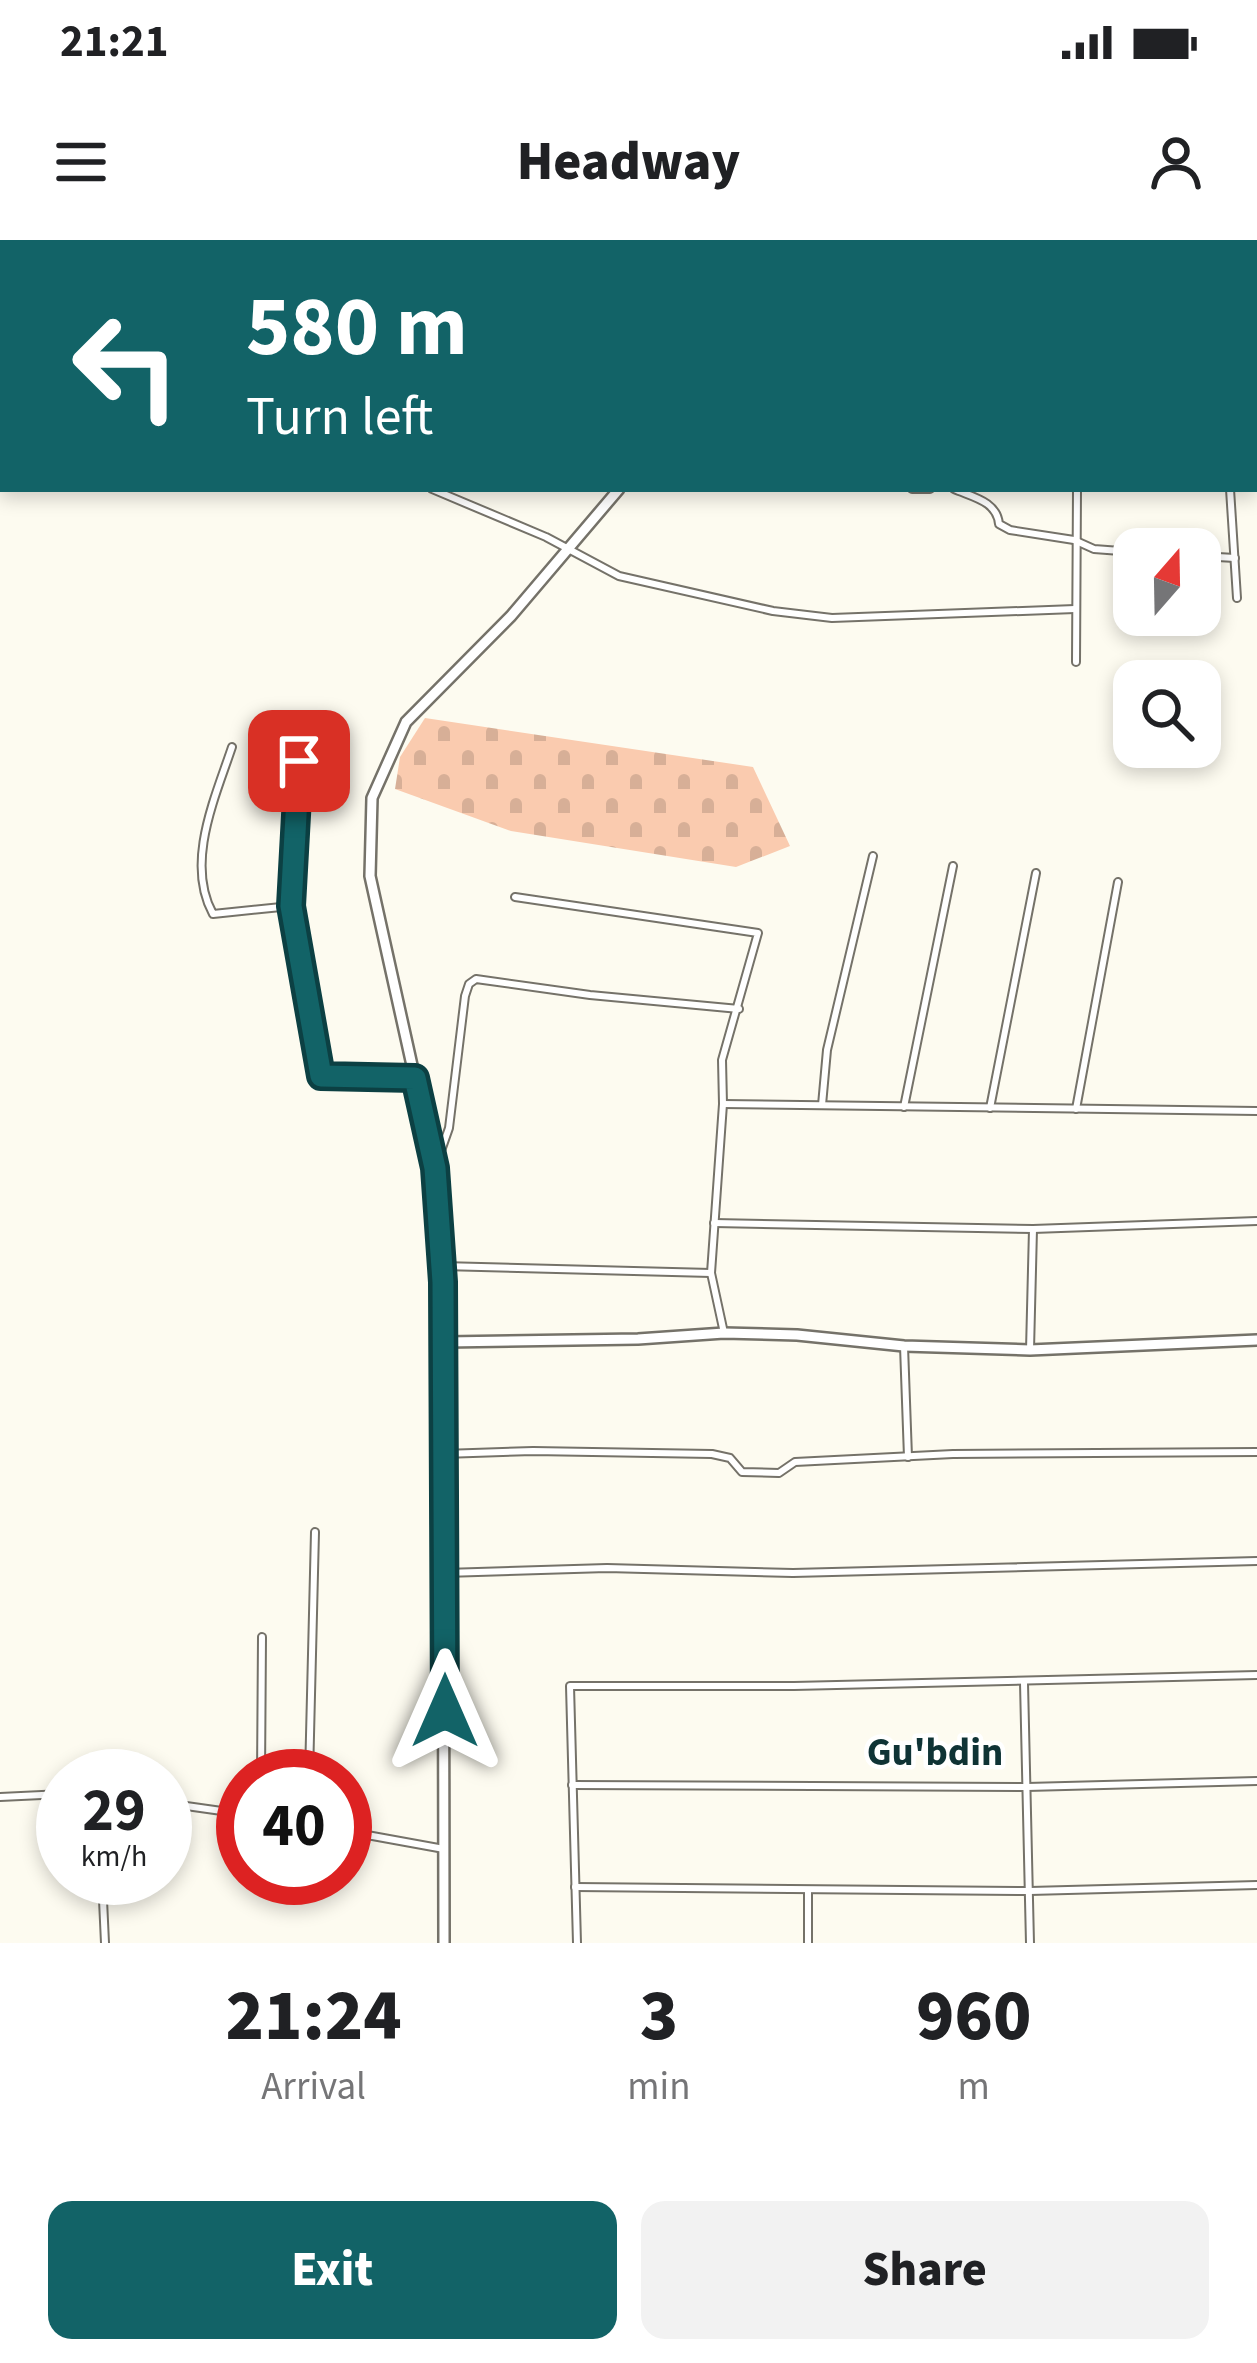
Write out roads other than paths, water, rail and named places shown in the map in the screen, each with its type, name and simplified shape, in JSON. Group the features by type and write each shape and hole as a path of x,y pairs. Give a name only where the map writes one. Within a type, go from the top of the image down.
{"street":[{"path":"439,492 619,576 679,592 832,618 1076,609"},
{"path":"444,1943 446,1342 442,1266 435,1168 370,876 372,798 406,722 511,616 617,492"},
{"path":"961,492 988,503 998,514 999,524 1010,530 1113,550"},
{"path":"1076,662 1077,492"},
{"path":"1230,492 1237,598"},
{"path":"1221,557 1234,558"},
{"path":"232,747 204,829 202,895 213,914 291,906"},
{"path":"299,761 291,906 321,1076 415,1078"},
{"path":"822,1106 827,1051 873,856"},
{"path":"904,1106 953,866"},
{"path":"990,1108 1036,873"},
{"path":"1076,1108 1118,882"},
{"path":"514,897 758,933 722,1060 711,1273 724,1333"},
{"path":"435,1168 449,1128 465,996 476,979 739,1009"},
{"path":"723,1104 1257,1111"},
{"path":"714,1223 1033,1229 1257,1221"},
{"path":"1030,1350 1033,1229"},
{"path":"442,1266 711,1273"},
{"path":"446,1342 638,1340 724,1333 1030,1350 1257,1340"},
{"path":"904,1346 908,1457"},
{"path":"443,1454 533,1450 712,1454 730,1458 742,1472 779,1473 795,1462 908,1457 1257,1452"},
{"path":"310,1749 315,1532"},
{"path":"445,1573 608,1568 793,1573 1257,1561"},
{"path":"261,1749 262,1637"},
{"path":"577,1943 569,1686 1257,1675"},
{"path":"1024,1682 1030,1943"},
{"path":"572,1785 1027,1787 1257,1781"},
{"path":"0,1797 36,1795"},
{"path":"372,1836 444,1849"},
{"path":"575,1887 1030,1891 1257,1885"},
{"path":"808,1890 808,1943"},
{"path":"103,1905 105,1943"}],"district":[{"name":"Gu'bdin","path":"935,1751"}]}
